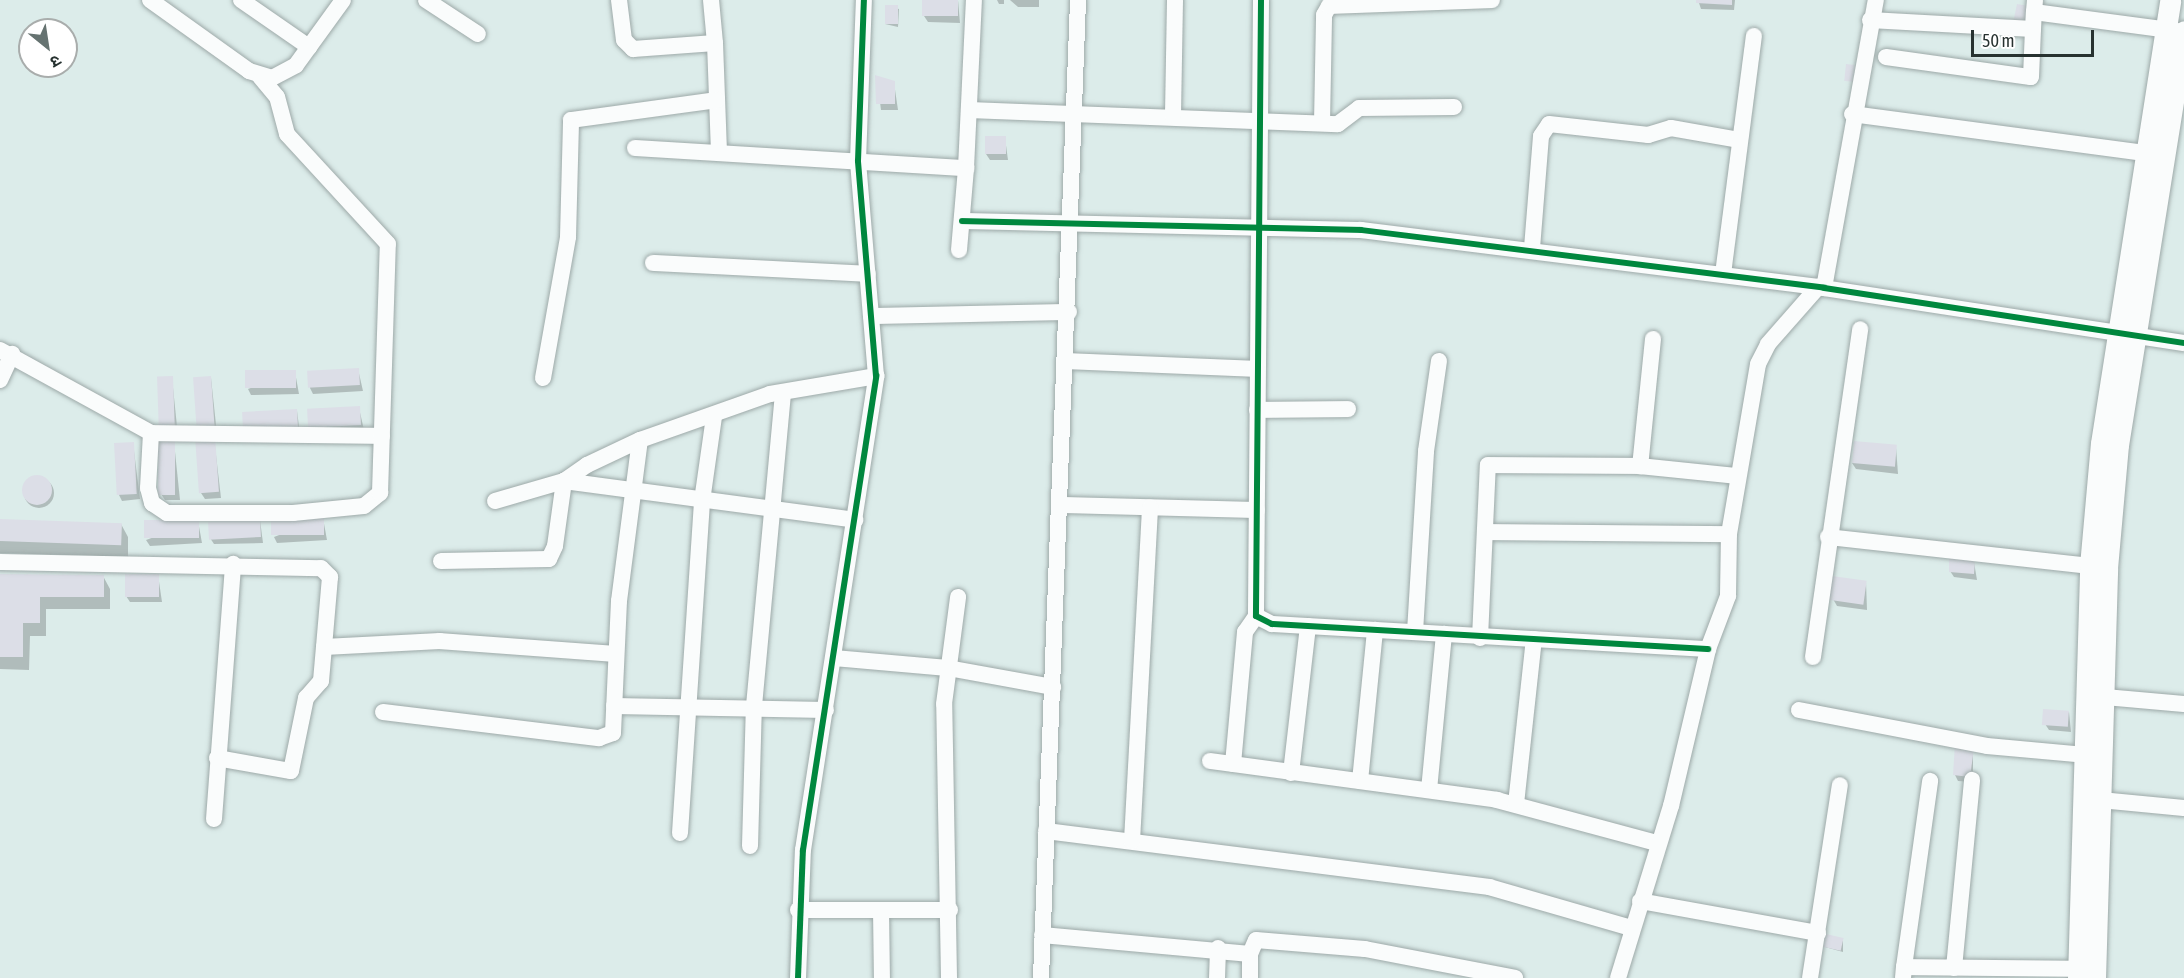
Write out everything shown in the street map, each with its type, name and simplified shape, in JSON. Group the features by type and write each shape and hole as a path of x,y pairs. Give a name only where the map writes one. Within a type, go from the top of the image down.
{"street":[{"path":"150,0 260,77 277,97 287,134 388,244 382,483 371,504 293,513 166,513 152,503 148,488 151,433"},
{"path":"241,0 309,47"},
{"path":"260,77 288,72 343,0"},
{"path":"426,0 478,34"},
{"path":"618,0 628,49 714,43"},
{"path":"711,0 719,153"},
{"path":"798,978 798,910 876,376 858,161 864,0"},
{"path":"959,250 966,168 974,0"},
{"path":"1041,978 1062,505 1078,0"},
{"path":"1173,115 1175,0"},
{"path":"1233,764 1245,632 1256,616 1257,369 1262,231 1259,119 1261,0"},
{"path":"1322,123 1324,15 1329,6 1492,0"},
{"path":"1618,978 1656,843 1671,806 1708,649 1729,588 1729,534 1737,476 1761,354 1821,287 1870,20 1876,0"},
{"path":"2125,332 2178,31 2170,0"},
{"path":"1887,57 2031,77 2036,62 2032,29 2034,6 2178,31"},
{"path":"1870,20 2032,29"},
{"path":"1930,781 1904,972 1953,968 2087,973 2099,567 2146,153 2178,31"},
{"path":"1723,274 1754,36"},
{"path":"543,378 565,264 571,120 717,100"},
{"path":"969,110 1173,115 1344,123 1359,108 1454,107"},
{"path":"1852,114 2146,153"},
{"path":"1532,248 1542,136 1549,124 1648,135 1671,128 1740,140"},
{"path":"635,148 966,168"},
{"path":"962,221 1071,227 1262,231 1361,230 1532,248 1821,287 2125,332 2184,343"},
{"path":"653,263 868,274"},
{"path":"871,316 1068,312"},
{"path":"1813,657 1828,537 1860,329"},
{"path":"1640,466 1653,339"},
{"path":"0,380 6,352 151,433 382,436"},
{"path":"1067,361 1257,369"},
{"path":"1415,632 1426,451 1439,361"},
{"path":"495,501 564,481 640,440 783,392 876,376"},
{"path":"750,846 754,706 774,512 783,392"},
{"path":"1257,410 1348,409"},
{"path":"680,833 686,705 702,501 714,417"},
{"path":"383,712 599,738 613,733 615,654 640,440"},
{"path":"1480,638 1487,532 1486,471 1492,463 1640,466 1737,476"},
{"path":"564,481 634,494 855,520"},
{"path":"441,561 549,559 555,546 564,481"},
{"path":"1062,505 1257,510"},
{"path":"1132,841 1150,507"},
{"path":"1487,532 1729,534"},
{"path":"1828,537 2099,567"},
{"path":"0,562 233,564 327,571 321,681 306,698 291,771 217,758"},
{"path":"214,819 233,564"},
{"path":"2093,756 2105,697 2099,567"},
{"path":"950,978 948,668 958,597"},
{"path":"1256,616 1272,624 1480,638 1708,649"},
{"path":"1291,773 1308,626"},
{"path":"1360,781 1375,630"},
{"path":"1429,790 1444,634"},
{"path":"1516,804 1534,639"},
{"path":"324,647 440,640 615,654"},
{"path":"834,658 948,668 1053,687"},
{"path":"2105,697 2184,704"},
{"path":"614,706 754,706 826,710"},
{"path":"1799,710 1987,746 2093,756"},
{"path":"1210,761 1516,804 1656,843"},
{"path":"1953,968 1972,780"},
{"path":"1810,978 1840,785"},
{"path":"2092,800 2184,808"},
{"path":"1046,831 1489,887 1631,928"},
{"path":"1640,901 1818,933"},
{"path":"798,910 950,910"},
{"path":"881,910 882,978"},
{"path":"1042,935 1218,948 1250,954"},
{"path":"1250,978 1250,954 1256,940 1365,949 1515,978"},
{"path":"1217,978 1218,948"}],"building":[{"path":"922,0 958,0 958,16 922,16"},
{"path":"1696,0 1732,0 1732,5 1696,3"},
{"path":"2017,4 2029,6 2026,21 2013,23"},
{"path":"885,5 898,5 898,24 885,24"},
{"path":"1846,64 1855,65 1853,82 1844,81"},
{"path":"875,75 895,81 895,104 876,104"},
{"path":"985,136 1006,136 1006,154 985,154"},
{"path":"359,368 360,385 308,388 307,371"},
{"path":"245,370 296,370 296,388 245,388"},
{"path":"173,376 175,430 159,431 157,377"},
{"path":"211,376 215,429 197,430 193,377"},
{"path":"360,406 361,425 308,428 307,409"},
{"path":"297,409 298,428 243,431 242,412"},
{"path":"215,436 219,492 199,493 195,437"},
{"path":"158,441 175,441 175,495 158,495"},
{"path":"1854,441 1897,445 1895,467 1852,463"},
{"path":"134,442 137,494 117,495 114,443"},
{"path":"37,475 48,479 52,490 48,501 37,505 26,501 22,490 26,479"},
{"path":"271,516 324,516 324,535 271,535"},
{"path":"0,519 122,523 121,545 0,541"},
{"path":"260,519 261,537 209,540 208,522"},
{"path":"144,520 199,520 199,538 144,538"},
{"path":"1949,556 1975,560 1974,574 1949,572"},
{"path":"0,574 104,575 104,597 40,597 40,623 23,623 23,657 0,657"},
{"path":"125,574 159,574 159,597 125,597"},
{"path":"1832,576 1867,581 1863,605 1829,600"},
{"path":"2043,709 2069,711 2068,727 2042,725"},
{"path":"1955,743 1974,748 1970,777 1953,775"},
{"path":"1826,934 1844,938 1841,951 1823,947"}],"cycle path":[{"path":"798,978 803,850 876,376 858,161 864,0"},
{"path":"1261,0 1256,616 1272,624 1708,649"},
{"path":"962,221 1361,230 1824,288 2184,343"}]}
